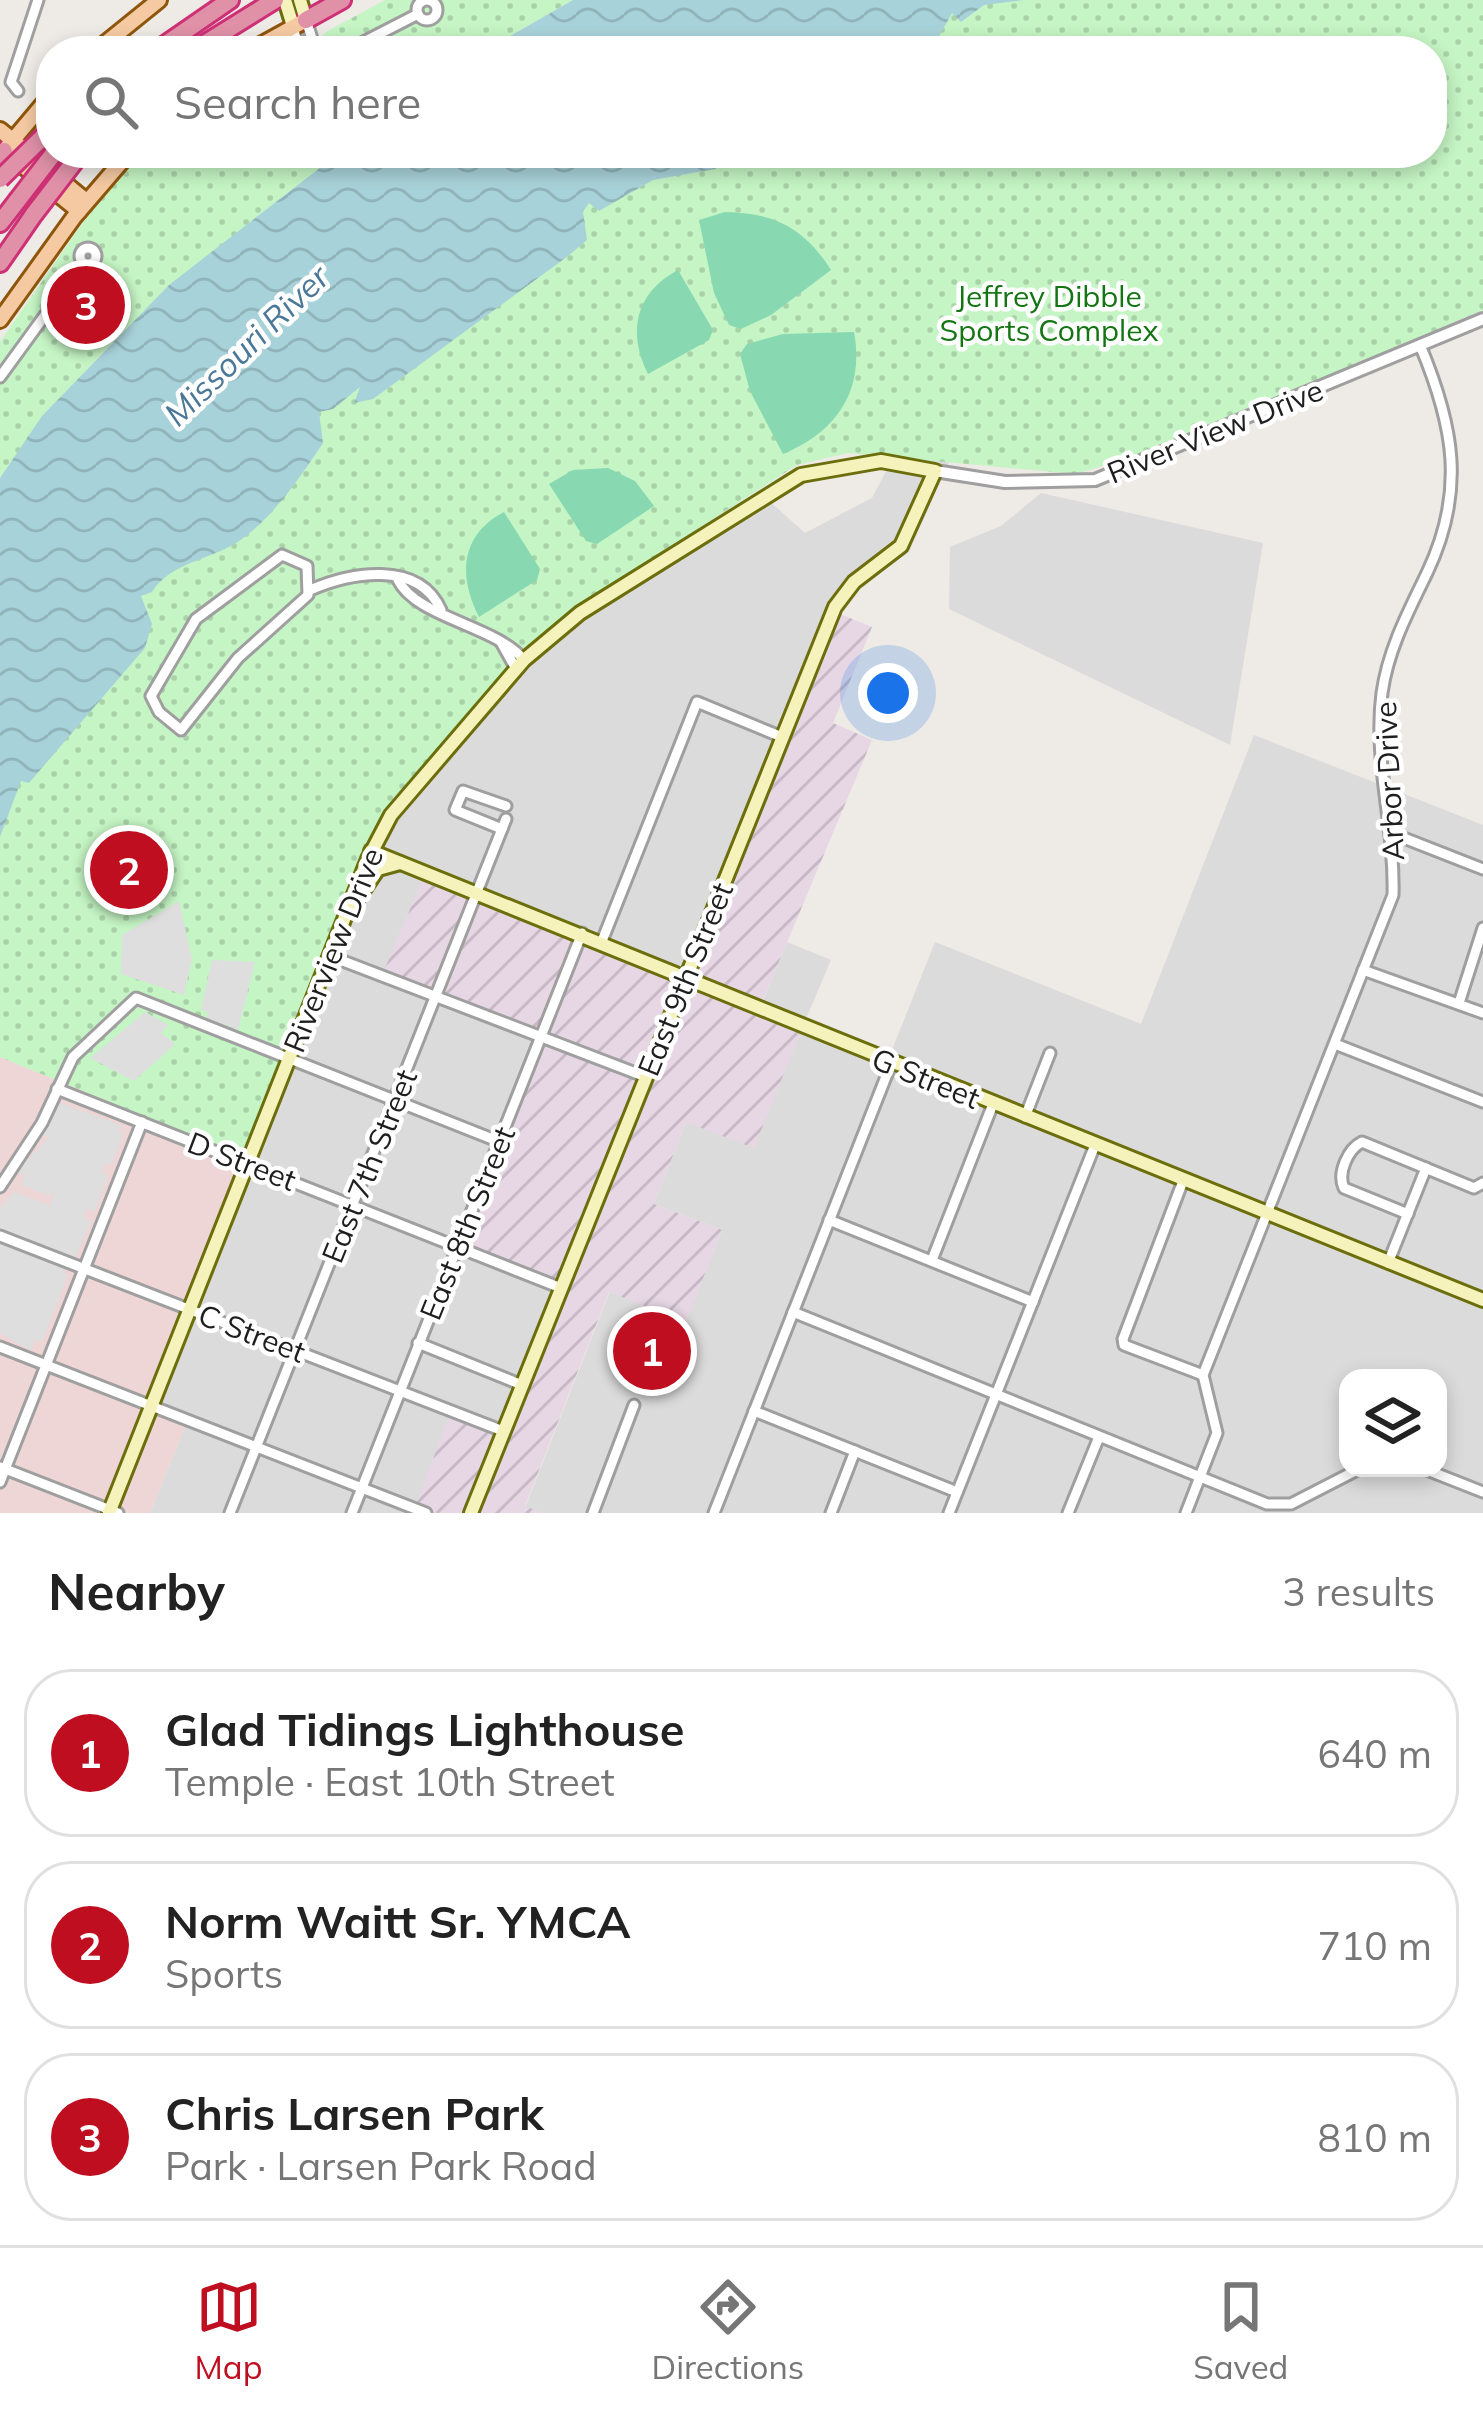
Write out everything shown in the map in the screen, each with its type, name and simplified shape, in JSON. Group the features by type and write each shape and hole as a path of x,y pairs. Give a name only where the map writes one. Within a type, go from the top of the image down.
{"highway":[{"path":"177,36 230,0"},
{"path":"299,23 342,0"},
{"path":"217,36 270,3"},
{"path":"171,36 189,27"},
{"path":"0,179 36,144"},
{"path":"0,223 42,168"},
{"path":"0,263 69,168"}],"main road":[{"path":"115,36 159,0"},
{"path":"285,0 299,23"},
{"path":"299,23 300,0"},
{"path":"276,36 299,23"},
{"path":"36,111 3,145 82,206"},
{"path":"0,320 82,206 116,168"},
{"name":"Riverview Drive","path":"112,1512 371,851 391,815 520,664 580,613 801,475 881,461 935,471"},
{"name":"East 9th Street","path":"471,1513 835,607 854,582 902,546 935,471"},
{"name":"G Street","path":"371,851 1483,1300"},
{"path":"350,906 382,866 403,863"}],"street":[{"path":"18,91 11,82 14,62 38,0"},
{"path":"375,36 418,14"},
{"path":"299,23 299,36"},
{"path":"299,23 307,36"},
{"path":"0,377 82,263"},
{"name":"River View Drive","path":"935,471 1005,482 1095,480 1483,319"},
{"name":"Arbor Drive","path":"1203,1376 1393,895 1380,742 1387,668 1446,530 1454,486 1448,418 1420,345"},
{"path":"310,590 309,572 302,562 282,555 264,564 190,626 151,696 159,712 181,730 238,658 310,590 355,572 387,574 428,595 441,610 501,642 520,664"},
{"path":"602,941 697,702 782,736"},
{"path":"463,791 505,818 455,810 463,791"},
{"name":"East 7th Street","path":"230,1513 505,818"},
{"path":"1391,833 1483,869"},
{"path":"1459,1004 1483,928"},
{"name":"East 8th Street","path":"352,1513 582,933"},
{"path":"330,956 646,1077"},
{"path":"1363,970 1483,1013"},
{"path":"0,1186 42,1124 74,1057 136,998 500,1142"},
{"path":"1335,1044 1483,1102"},
{"path":"1025,1118 1050,1053"},
{"path":"714,1513 891,1064"},
{"name":"D Street","path":"57,1088 561,1288"},
{"path":"932,1260 993,1104"},
{"path":"0,1482 142,1122"},
{"path":"1408,1214 1344,1188 1341,1180 1350,1154 1362,1142 1474,1188 1483,1183"},
{"path":"949,1513 1095,1145"},
{"path":"1388,1263 1426,1168"},
{"path":"1183,1180 1123,1339 1124,1345 1203,1376 1217,1433 1186,1513"},
{"path":"829,1220 1033,1302"},
{"name":"C Street","path":"0,1237 503,1432"},
{"path":"793,1312 1280,1506 1342,1477"},
{"path":"418,1343 522,1384"},
{"path":"0,1347 426,1513"},
{"path":"593,1513 634,1405"},
{"path":"754,1411 958,1492"},
{"path":"1068,1513 1099,1437"},
{"path":"831,1513 855,1451"},
{"path":"2,1468 112,1512"},
{"path":"1445,1477 1483,1492"}],"shaded area":[{"path":"895,454 949,462 909,552 847,597 692,972 430,865 540,1033 457,1242 567,1286 507,1438 416,1505 437,1513 150,1513 190,1415 150,1399 365,854 383,847 400,814 540,649 575,622 767,499 805,533 872,498"},
{"path":"1041,493 1263,543 1230,745 949,609 950,547 1001,526"},
{"path":"840,614 872,627 833,723 872,740 762,1002 805,1021 754,1148 686,1122 654,1204 722,1230 686,1322 609,1292 525,1506 542,1513 437,1513 416,1505 449,1416 506,1438 566,1286 456,1242 539,1034 383,973 429,865 692,972"},
{"path":"1254,735 1483,825 1483,1513 523,1513 610,1291 686,1321 722,1230 654,1204 686,1122 803,1026 888,1060 935,942 1141,1024"},
{"path":"179,901 192,959 184,995 121,974 122,935"},
{"path":"787,942 831,960 805,1021 762,1003"},
{"path":"212,960 255,962 238,1030 206,1018 208,1013 201,1009"},
{"path":"145,1012 168,1025 161,1033 175,1044 134,1081 90,1058"},
{"path":"0,1057 244,1157 151,1399 190,1415 150,1513 0,1513"},
{"path":"58,1102 121,1125 118,1132 123,1134 112,1164 105,1163 102,1173 108,1175 95,1211 87,1209 84,1218 91,1221 75,1258 68,1256 63,1271 68,1275 42,1342 35,1340 31,1351 0,1333 0,1207 14,1192 47,1204 48,1210 55,1190 50,1196 21,1185 24,1176 17,1171 48,1138 44,1134"}],"green space":[{"path":"385,0 573,0 510,36 322,36"},
{"name":"Jeffrey Dibble Sports Complex","path":"943,0 1483,0 1483,310 1151,451 1076,474 848,453 797,465 585,601 521,651 388,812 323,950 244,1157 0,1057 0,771 260,425 628,168 1447,168 1447,36 865,36"},
{"path":"127,168 320,168 200,264 115,341 74,383 0,478 0,342 106,189"},
{"path":"725,212 787,226 810,243 831,270 771,315 741,329 729,325 714,293 699,220"},
{"path":"678,270 713,330 709,340 648,374 638,343 639,315 652,290"},
{"path":"854,332 855,373 843,407 818,434 783,454 750,391 740,354 747,344 783,334"},
{"path":"608,468 635,481 654,506 597,544 586,541 549,484 573,470"},
{"path":"504,512 540,569 537,580 479,617 468,587 467,558 479,532"}],"water":[{"path":"573,0 1024,0 984,5 961,22 952,13 939,36 510,36"},
{"name":"Missouri River","path":"320,168 716,168 653,180 599,211 589,203 583,212 587,240 568,256 373,399 354,403 360,387 333,409 319,412 323,443 265,519 231,546 181,567 141,596 152,624 145,648 29,783 21,781 0,837 0,478 42,416 169,285"}],"place":[{"name":"Chris Larsen Park","path":"86,305"},
{"name":"Norm Waitt Sr. YMCA","path":"129,870"},
{"name":"Glad Tidings Lighthouse","path":"652,1351"}]}
